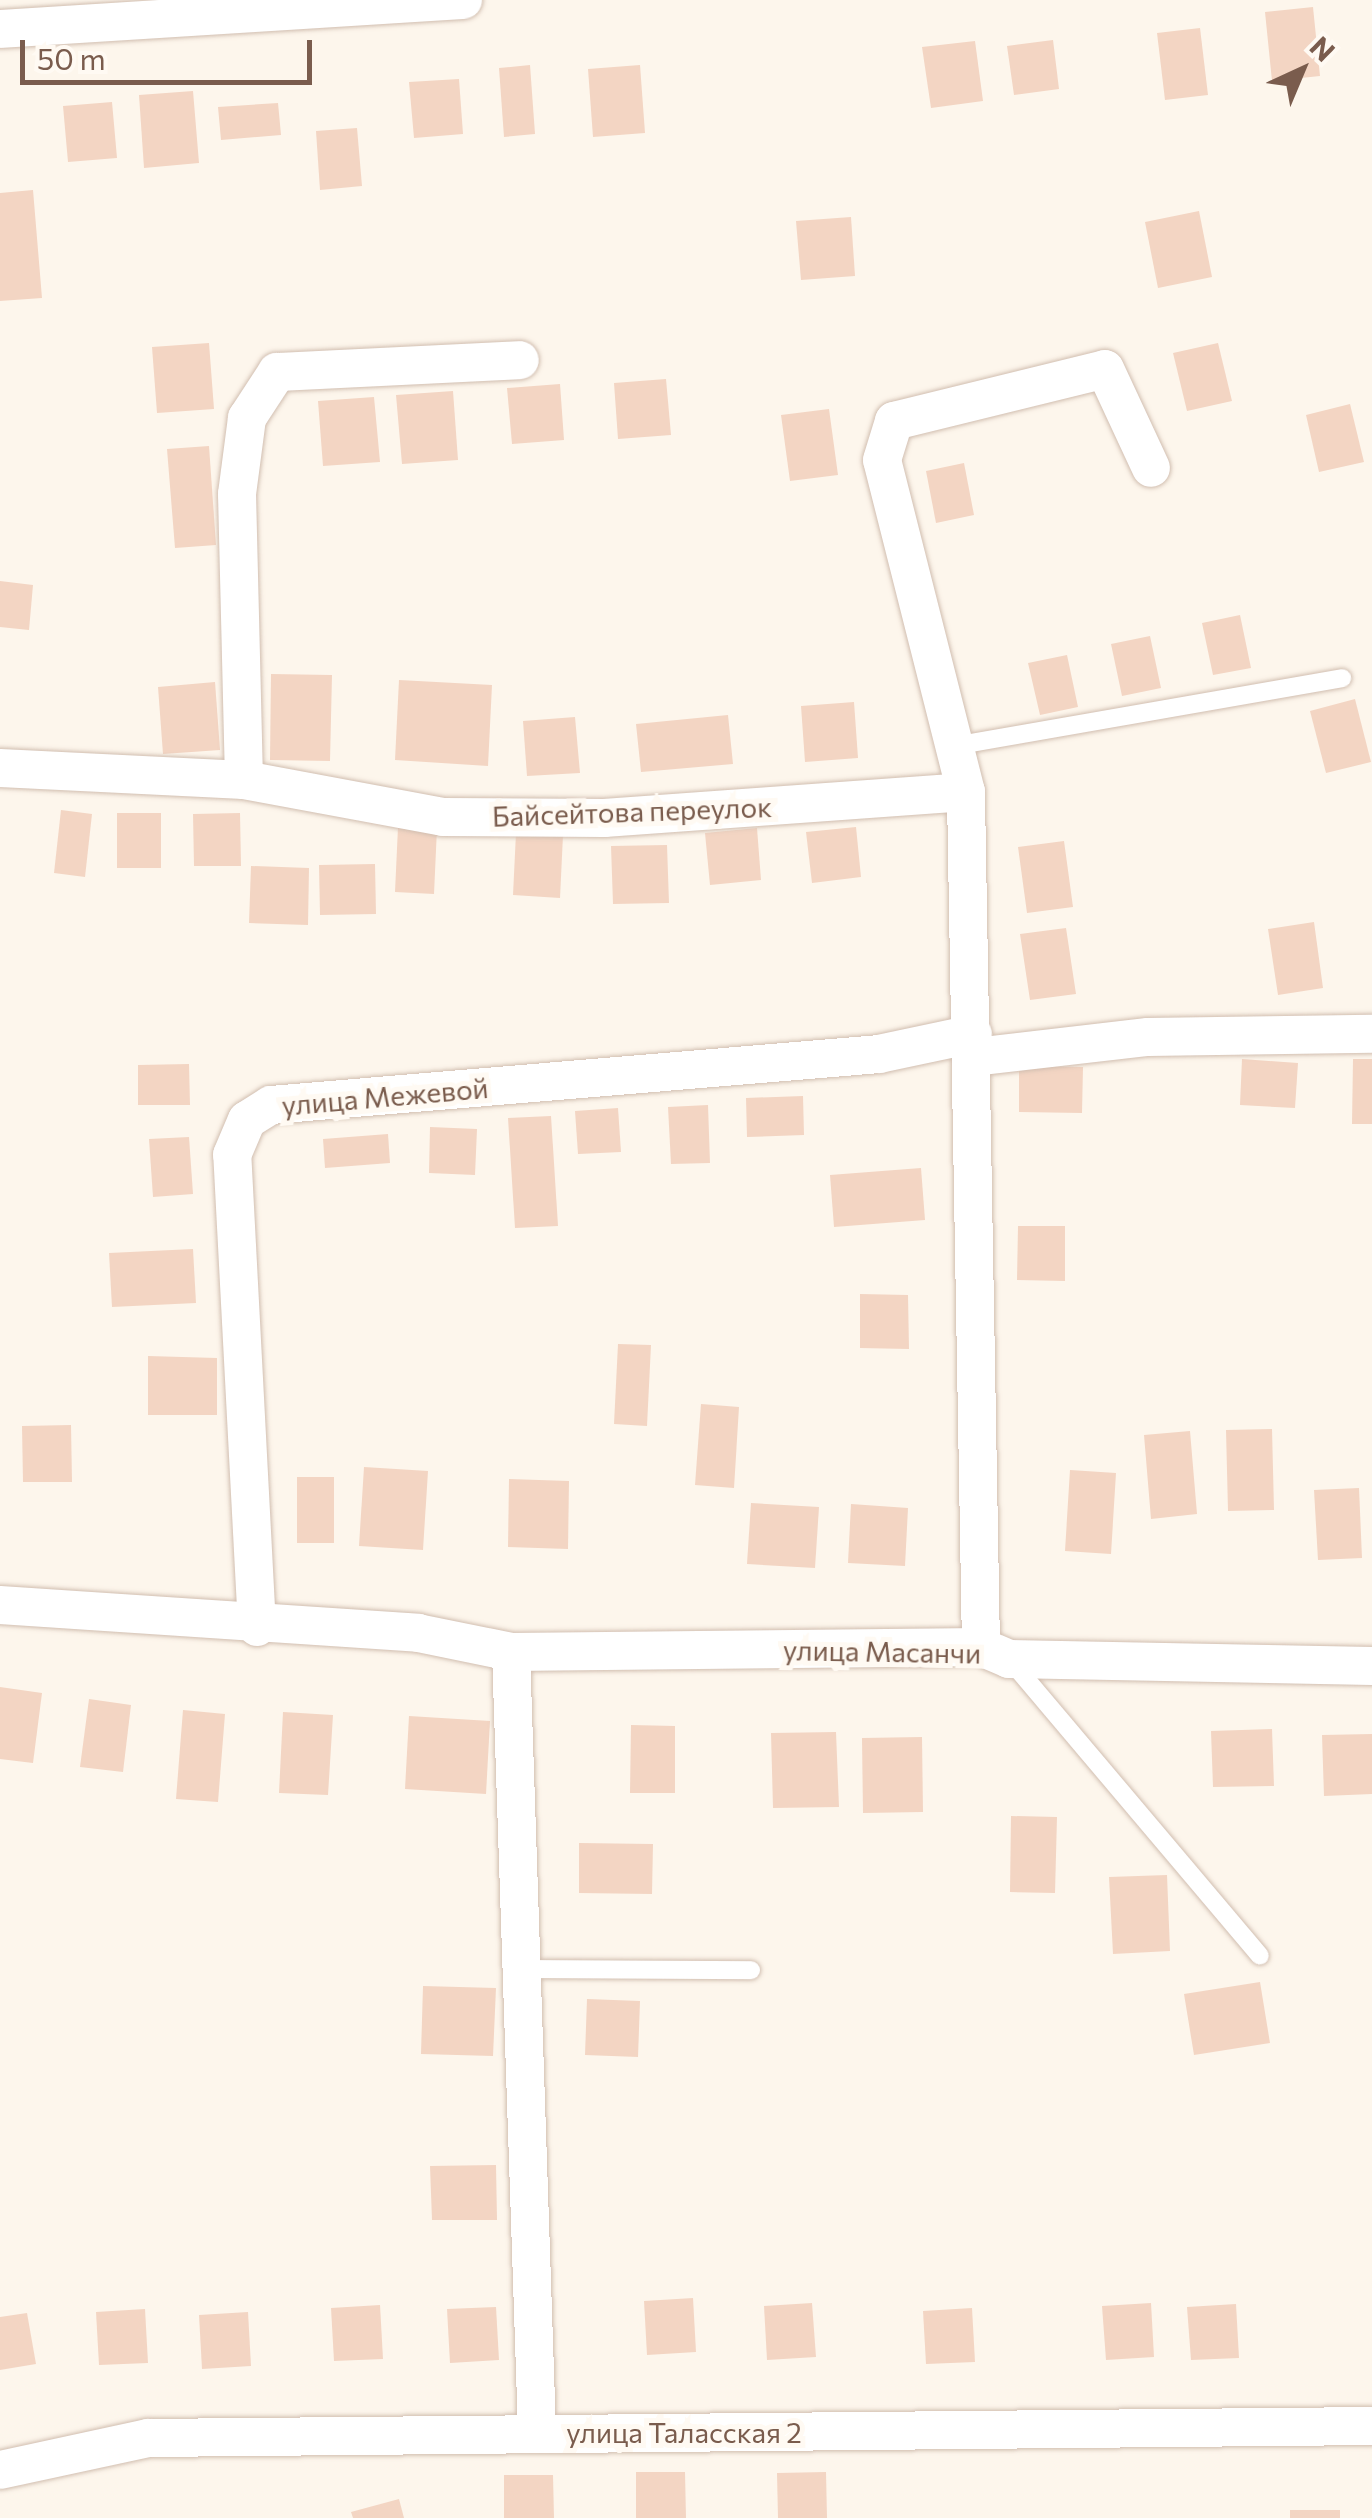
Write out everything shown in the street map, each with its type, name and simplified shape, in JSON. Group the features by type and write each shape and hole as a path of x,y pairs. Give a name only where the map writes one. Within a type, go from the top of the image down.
{"street":[{"path":"0,29 463,0"},
{"path":"244,780 237,494 247,418 278,372 520,360"},
{"path":"995,1654 966,792 959,745 882,460 894,421 1105,369 1152,468"},
{"name":"Байсейтова переулок","path":"0,768 244,780 444,816 604,818 966,792"},
{"path":"974,1046 1148,1037 1372,1034"},
{"name":"улица Межевой","path":"258,1626 232,1154 247,1120 270,1105 974,1046"},
{"name":"улица Масанчи","path":"0,1605 258,1626 418,1633 510,1652 995,1654 1372,1666"},
{"path":"510,1652 528,1968 537,2433"},
{"name":"улица Таласская 2","path":"0,2470 148,2438 1372,2426"}],"lane":[{"path":"959,745 1342,678"},
{"path":"995,1654 1260,1956"},
{"path":"528,1968 751,1970"}],"building":[{"path":"1313,7 1320,76 1272,81 1265,12"},
{"path":"1200,28 1208,95 1165,100 1157,33"},
{"path":"1053,40 1059,89 1014,95 1007,46"},
{"path":"975,41 983,101 931,108 922,47"},
{"path":"530,65 535,134 504,137 499,68"},
{"path":"640,65 645,133 593,137 588,69"},
{"path":"459,79 463,134 414,138 409,82"},
{"path":"193,91 199,163 144,168 139,95"},
{"path":"112,102 117,158 68,162 63,106"},
{"path":"278,103 281,135 221,140 218,107"},
{"path":"357,128 362,186 320,190 316,131"},
{"path":"33,190 42,298 0,301 0,193"},
{"path":"1199,211 1212,277 1158,288 1145,222"},
{"path":"851,217 855,276 801,280 796,221"},
{"path":"209,343 214,409 157,413 152,347"},
{"path":"1218,343 1232,401 1187,411 1173,353"},
{"path":"666,379 671,435 618,439 614,383"},
{"path":"560,384 564,440 512,444 507,388"},
{"path":"453,391 458,460 402,464 396,395"},
{"path":"374,397 380,462 323,466 318,401"},
{"path":"1350,404 1364,462 1319,472 1306,415"},
{"path":"829,409 838,475 790,481 781,415"},
{"path":"209,446 216,545 175,548 167,449"},
{"path":"964,463 974,515 936,523 926,471"},
{"path":"0,581 33,585 29,630 0,627"},
{"path":"1240,615 1251,668 1213,675 1202,623"},
{"path":"1150,636 1161,688 1122,696 1111,644"},
{"path":"1067,655 1078,707 1040,715 1028,663"},
{"path":"271,674 332,675 330,761 270,760"},
{"path":"399,680 492,685 488,766 395,760"},
{"path":"215,682 220,750 163,754 158,687"},
{"path":"1355,699 1371,762 1326,773 1310,711"},
{"path":"854,702 858,758 805,762 801,706"},
{"path":"728,715 733,764 641,772 636,724"},
{"path":"575,717 580,773 527,776 523,721"},
{"path":"61,810 92,814 85,877 54,873"},
{"path":"117,813 161,813 161,868 117,868"},
{"path":"240,813 241,866 194,866 193,814"},
{"path":"398,827 437,828 434,894 395,892"},
{"path":"856,827 861,877 812,883 806,832"},
{"path":"757,828 761,880 710,885 705,833"},
{"path":"516,833 563,835 560,898 513,895"},
{"path":"1064,841 1073,907 1027,913 1018,847"},
{"path":"667,845 669,903 613,904 611,846"},
{"path":"375,864 376,914 320,915 319,865"},
{"path":"251,866 309,868 308,925 249,923"},
{"path":"1314,922 1323,988 1278,995 1268,929"},
{"path":"1066,928 1076,994 1030,1000 1020,934"},
{"path":"1242,1059 1298,1063 1295,1108 1240,1105"},
{"path":"1353,1059 1372,1059 1372,1124 1352,1124"},
{"path":"189,1064 190,1105 138,1105 138,1065"},
{"path":"1019,1066 1083,1067 1082,1113 1019,1112"},
{"path":"803,1096 804,1135 747,1137 746,1098"},
{"path":"708,1105 710,1163 671,1164 668,1107"},
{"path":"618,1108 621,1152 578,1154 575,1111"},
{"path":"551,1116 558,1226 515,1228 508,1118"},
{"path":"430,1127 477,1129 475,1175 429,1173"},
{"path":"388,1134 390,1163 325,1168 323,1139"},
{"path":"189,1137 193,1194 153,1197 149,1139"},
{"path":"921,1168 925,1220 834,1227 830,1175"},
{"path":"1018,1226 1065,1226 1065,1281 1017,1280"},
{"path":"193,1249 196,1303 112,1307 109,1253"},
{"path":"860,1294 908,1295 909,1349 860,1348"},
{"path":"618,1344 651,1345 647,1426 614,1424"},
{"path":"148,1356 217,1358 217,1415 148,1415"},
{"path":"701,1404 739,1407 734,1488 695,1485"},
{"path":"71,1425 72,1482 23,1482 22,1426"},
{"path":"1272,1429 1274,1510 1228,1511 1226,1430"},
{"path":"1190,1431 1197,1514 1151,1519 1144,1435"},
{"path":"364,1467 428,1471 423,1550 359,1546"},
{"path":"1070,1470 1116,1473 1111,1554 1065,1551"},
{"path":"297,1477 334,1477 334,1543 297,1543"},
{"path":"509,1479 569,1481 568,1549 508,1547"},
{"path":"1359,1488 1362,1558 1318,1560 1314,1490"},
{"path":"751,1503 819,1507 815,1568 747,1564"},
{"path":"851,1504 908,1508 905,1566 848,1563"},
{"path":"0,1687 42,1693 33,1763 0,1759"},
{"path":"89,1699 131,1705 123,1772 80,1767"},
{"path":"183,1710 225,1714 218,1802 176,1799"},
{"path":"283,1712 333,1715 328,1795 279,1793"},
{"path":"409,1716 490,1721 486,1794 405,1789"},
{"path":"631,1725 675,1726 675,1793 630,1793"},
{"path":"1272,1729 1274,1786 1213,1787 1211,1731"},
{"path":"836,1732 839,1807 773,1808 771,1733"},
{"path":"1372,1734 1372,1794 1324,1796 1322,1735"},
{"path":"922,1737 923,1812 863,1813 862,1738"},
{"path":"1011,1816 1057,1817 1055,1893 1010,1892"},
{"path":"579,1843 653,1844 652,1894 579,1893"},
{"path":"1167,1875 1170,1951 1113,1954 1109,1877"},
{"path":"1260,1982 1270,2043 1194,2055 1184,1994"},
{"path":"423,1986 496,1988 493,2056 421,2054"},
{"path":"587,1999 640,2001 638,2057 585,2055"},
{"path":"496,2165 497,2220 432,2220 430,2166"},
{"path":"693,2298 696,2352 647,2355 644,2301"},
{"path":"812,2303 816,2357 767,2360 764,2306"},
{"path":"1151,2303 1154,2357 1106,2360 1102,2306"},
{"path":"1236,2304 1239,2358 1191,2360 1187,2307"},
{"path":"380,2305 383,2359 334,2361 331,2308"},
{"path":"496,2307 499,2360 450,2363 447,2309"},
{"path":"972,2308 975,2362 926,2364 923,2311"},
{"path":"145,2309 148,2363 99,2365 96,2312"},
{"path":"248,2312 251,2366 202,2369 199,2315"},
{"path":"27,2313 36,2364 0,2370 0,2317"},
{"path":"636,2472 685,2472 686,2518 636,2518"},
{"path":"826,2472 827,2518 778,2518 777,2473"},
{"path":"504,2475 553,2475 554,2518 504,2518"},
{"path":"399,2499 404,2518 353,2518 351,2512"},
{"path":"1290,2510 1340,2510 1340,2518 1290,2518"}]}
